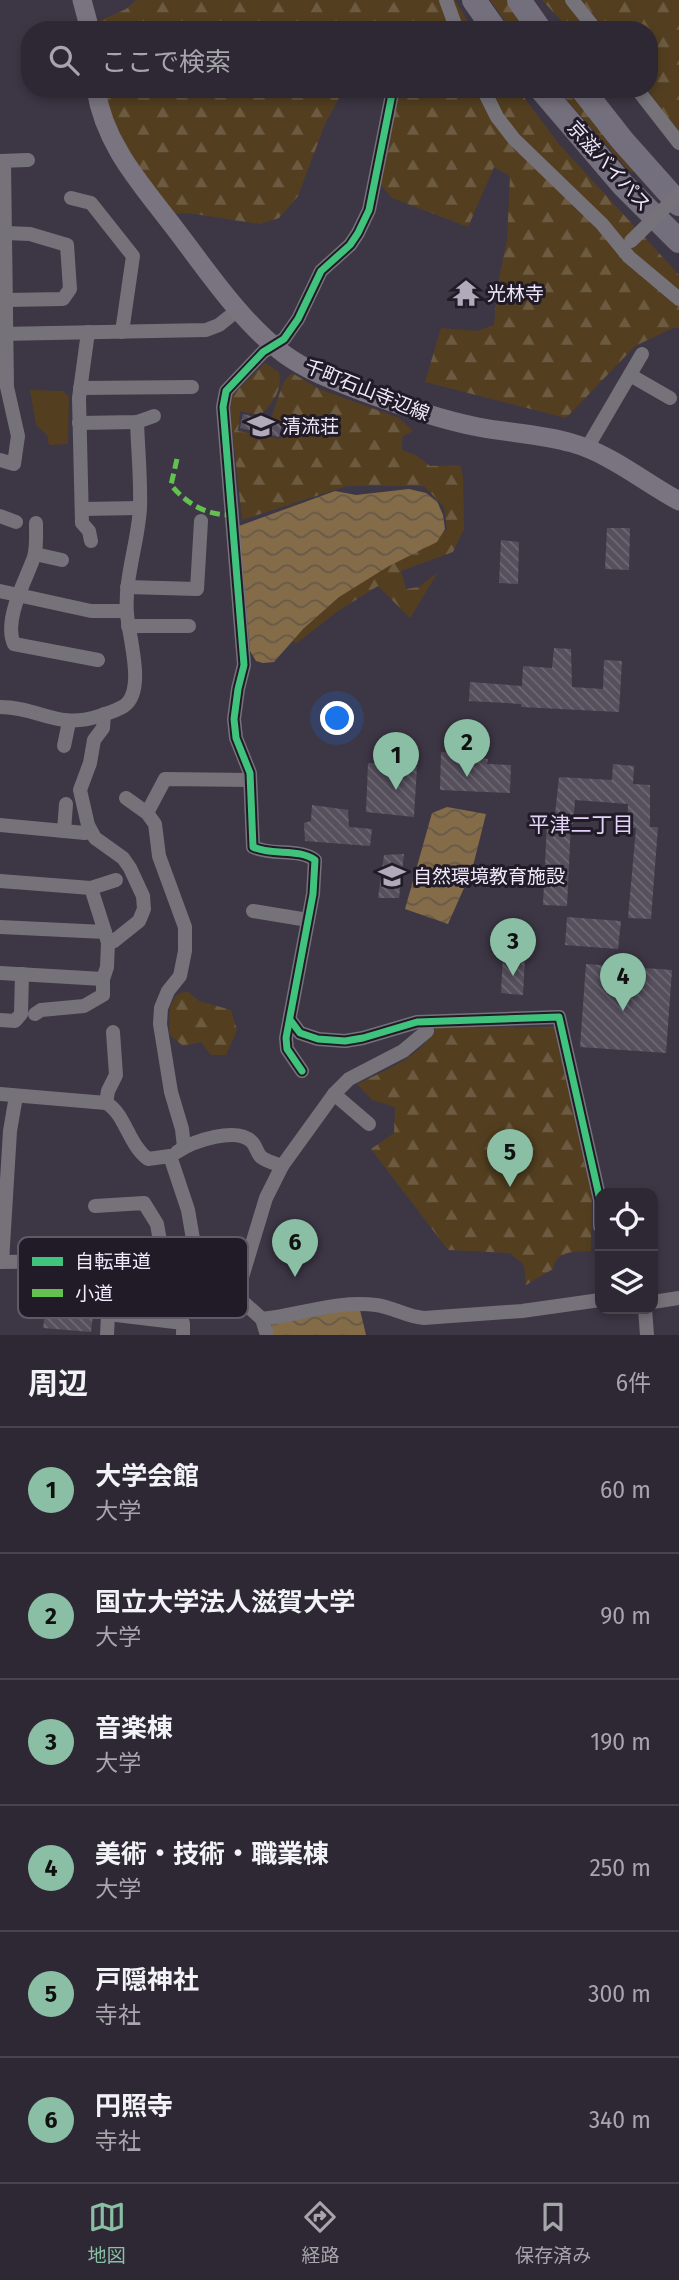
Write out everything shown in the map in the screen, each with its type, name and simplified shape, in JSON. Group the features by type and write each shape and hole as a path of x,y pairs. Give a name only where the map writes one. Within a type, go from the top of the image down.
{"highway":[{"path":"474,0 489,21"},
{"path":"519,0 534,21"},
{"name":"京滋バイパス","path":"549,98 623,185 679,241"},
{"name":"京滋バイパス","path":"589,98 622,141 679,204"},
{"path":"602,98 679,184"},
{"path":"623,185 651,230 679,259"}],"main road":[{"path":"82,0 88,21"},
{"name":"千町石山寺辺線","path":"98,98 103,119 132,175 239,309 273,345 310,370 418,412 461,424 557,439 587,448 679,501"}],"street":[{"path":"446,0 454,21"},
{"path":"572,0 589,21"},
{"path":"302,1071 287,1049 286,1038 313,894 315,860 308,855 264,852 253,847 250,773 236,738 234,719 244,665 223,407 226,391 262,352 284,339 298,319 321,271 350,245 369,209 391,98"},
{"path":"488,98 514,139 627,245 679,299"},
{"path":"644,98 679,143"},
{"path":"0,460 14,464 18,436 3,387 7,300 2,161 28,160"},
{"path":"627,245 679,194"},
{"path":"71,198 91,203 134,256 122,332"},
{"path":"6,233 30,234 67,245 70,289 63,299 7,300"},
{"path":"4,334 206,330 219,325 239,309"},
{"path":"88,332 80,388 79,423 82,523 89,531 91,541"},
{"path":"587,448 642,354"},
{"path":"630,375 670,398"},
{"path":"80,388 192,387"},
{"path":"79,423 136,422 153,416"},
{"path":"0,707 16,707 69,722 117,710 128,704 135,692 126,611 139,508 136,422"},
{"path":"82,509 139,508"},
{"path":"0,516 16,522"},
{"path":"128,587 197,589 201,522"},
{"path":"36,523 35,554 19,595 10,635 14,644 98,660"},
{"path":"35,554 62,560"},
{"path":"0,591 91,611 126,611"},
{"path":"128,626 189,626"},
{"path":"0,927 106,937 114,941 139,921 144,909 142,897 130,868 123,858 95,838 88,825 79,790 90,763 94,740 103,728 104,714"},
{"path":"64,746 69,722"},
{"path":"147,813 165,779 250,780"},
{"path":"126,798 147,813 155,824 159,856 185,927 185,951 180,976 164,1000 160,1024 171,1092 182,1129 184,1147"},
{"path":"64,831 66,804"},
{"path":"0,825 85,833"},
{"path":"0,881 91,888 116,880"},
{"path":"35,1014 41,1010 84,1006 103,995 103,979 107,967 106,937 91,888"},
{"path":"253,911 308,920"},
{"path":"0,973 103,979"},
{"path":"0,1020 15,1021 21,1014 22,974"},
{"path":"291,1021 300,1033 318,1039 345,1041 417,1022 559,1017 597,1188"},
{"path":"248,1259 267,1198 282,1166 334,1094 349,1079 403,1051 418,1040 427,1031 425,1022"},
{"path":"106,1103 108,1091 116,1075 113,1032"},
{"path":"0,1094 106,1103 115,1107 138,1151 148,1159 170,1156 184,1147 214,1136 243,1136 252,1142 261,1158 282,1166"},
{"path":"334,1094 369,1124"},
{"path":"1,1262 10,1131 16,1096"},
{"path":"170,1156 188,1210 192,1237"},
{"path":"95,1206 144,1203 158,1224 160,1237"},
{"path":"658,1301 679,1298"},
{"path":"262,1319 339,1305 374,1304 389,1307 413,1318 424,1318 522,1311 595,1301"},
{"path":"248,1307 262,1319 267,1335"},
{"path":"645,1314 647,1335"},
{"path":"141,1318 183,1323 183,1335"}],"green space":[{"path":"136,0 455,0 468,21 99,21 126,9"},
{"path":"490,0 506,0 520,21 505,21"},
{"path":"542,0 568,0 584,21 562,21"},
{"path":"581,0 679,0 679,134 653,98 658,98 658,21 598,21"},
{"path":"105,98 339,98 325,124 298,196 279,218 260,224 188,213 172,214 117,142"},
{"path":"395,98 525,98 558,143 679,275 679,328 673,328 635,346 566,418 425,382 441,328 477,331 494,325 497,288 507,239 510,176 494,167 468,227 392,198 380,184"},
{"path":"565,98 578,98 641,174 629,171"},
{"path":"265,363 279,372 278,391 269,407 260,415 240,411 238,431 281,439 284,422 271,418 284,381 292,373 319,389 399,418 413,431 402,437 402,450 416,455 430,466 460,465 463,476 464,529 453,552 401,571 406,589 419,587 438,572 410,618 378,586 338,611 297,643 284,640 330,594 410,544 447,530 444,507 424,486 347,486 242,520 230,408 233,394"},
{"path":"30,390 63,391 69,397 68,444 49,445 47,435 36,425"},
{"path":"187,991 199,1001 231,1010 237,1030 226,1055 211,1055 201,1042 183,1046 169,1034 170,1007 176,995"},
{"path":"554,1027 592,1197 591,1251 562,1255 553,1269 526,1285 524,1265 510,1253 448,1250 371,1149 394,1133 395,1107 372,1100 357,1084 411,1055 436,1028"}],"water":[{"path":"409,489 426,493 437,501 445,529 437,542 389,566 339,597 303,629 274,662 256,661 250,651 239,526 335,491 356,495"},
{"path":"447,807 486,814 472,870 448,924 405,909 432,813"},
{"path":"360,1310 366,1335 272,1335 270,1330 272,1324"}],"building":[{"path":"243,414 282,424 279,437 240,428"},
{"path":"607,528 630,528 629,570 605,569"},
{"path":"501,540 519,542 518,584 499,583"},
{"path":"554,648 571,649 572,687 603,689 604,660 622,661 619,712 521,707 521,704 469,701 470,682 522,686 523,666 552,668"},
{"path":"441,752 475,754 475,758 488,759 487,764 511,765 510,793 440,790"},
{"path":"368,763 417,767 414,817 366,812"},
{"path":"613,764 634,766 633,784 650,785 650,827 658,827 651,919 628,918 636,828 627,828 628,804 575,800 571,824 567,906 543,905 547,823 554,824 559,777 612,780"},
{"name":"自然環境教育施設","path":"312,805 348,810 349,827 372,829 370,846 305,841 304,823 311,821"},
{"path":"404,854 399,898 378,898 384,855"},
{"path":"567,917 621,921 618,949 565,945"},
{"path":"504,933 515,934 514,957 525,958 523,995 501,993"},
{"path":"586,964 672,970 666,1053 580,1047"},
{"path":"44,1318 93,1318 91,1332 43,1328"}],"marked path":[{"path":"177,459 171,485 177,492 206,511 232,515"}],"cycle path":[{"path":"302,1071 287,1049 286,1038 313,894 315,860 301,854 253,847 250,773 236,738 234,719 244,665 223,407 226,391 263,352 284,339 298,319 321,271 350,245 358,233 369,210 391,98"},
{"path":"291,1021 300,1033 318,1039 345,1041 417,1022 559,1017 597,1188"}],"place":[{"name":"光林寺","path":"466,293"},
{"name":"清流荘","path":"261,426"},
{"name":"国立大学法人滋賀大学","path":"467,777"},
{"name":"大学会館","path":"396,790"},
{"name":"自然環境教育施設","path":"392,876"},
{"name":"音楽棟","path":"513,976"},
{"name":"美術・技術・職業棟","path":"623,1011"},
{"name":"戸隠神社","path":"510,1187"},
{"name":"円照寺","path":"295,1277"}],"district":[{"name":"平津二丁目","path":"581,825"}]}
